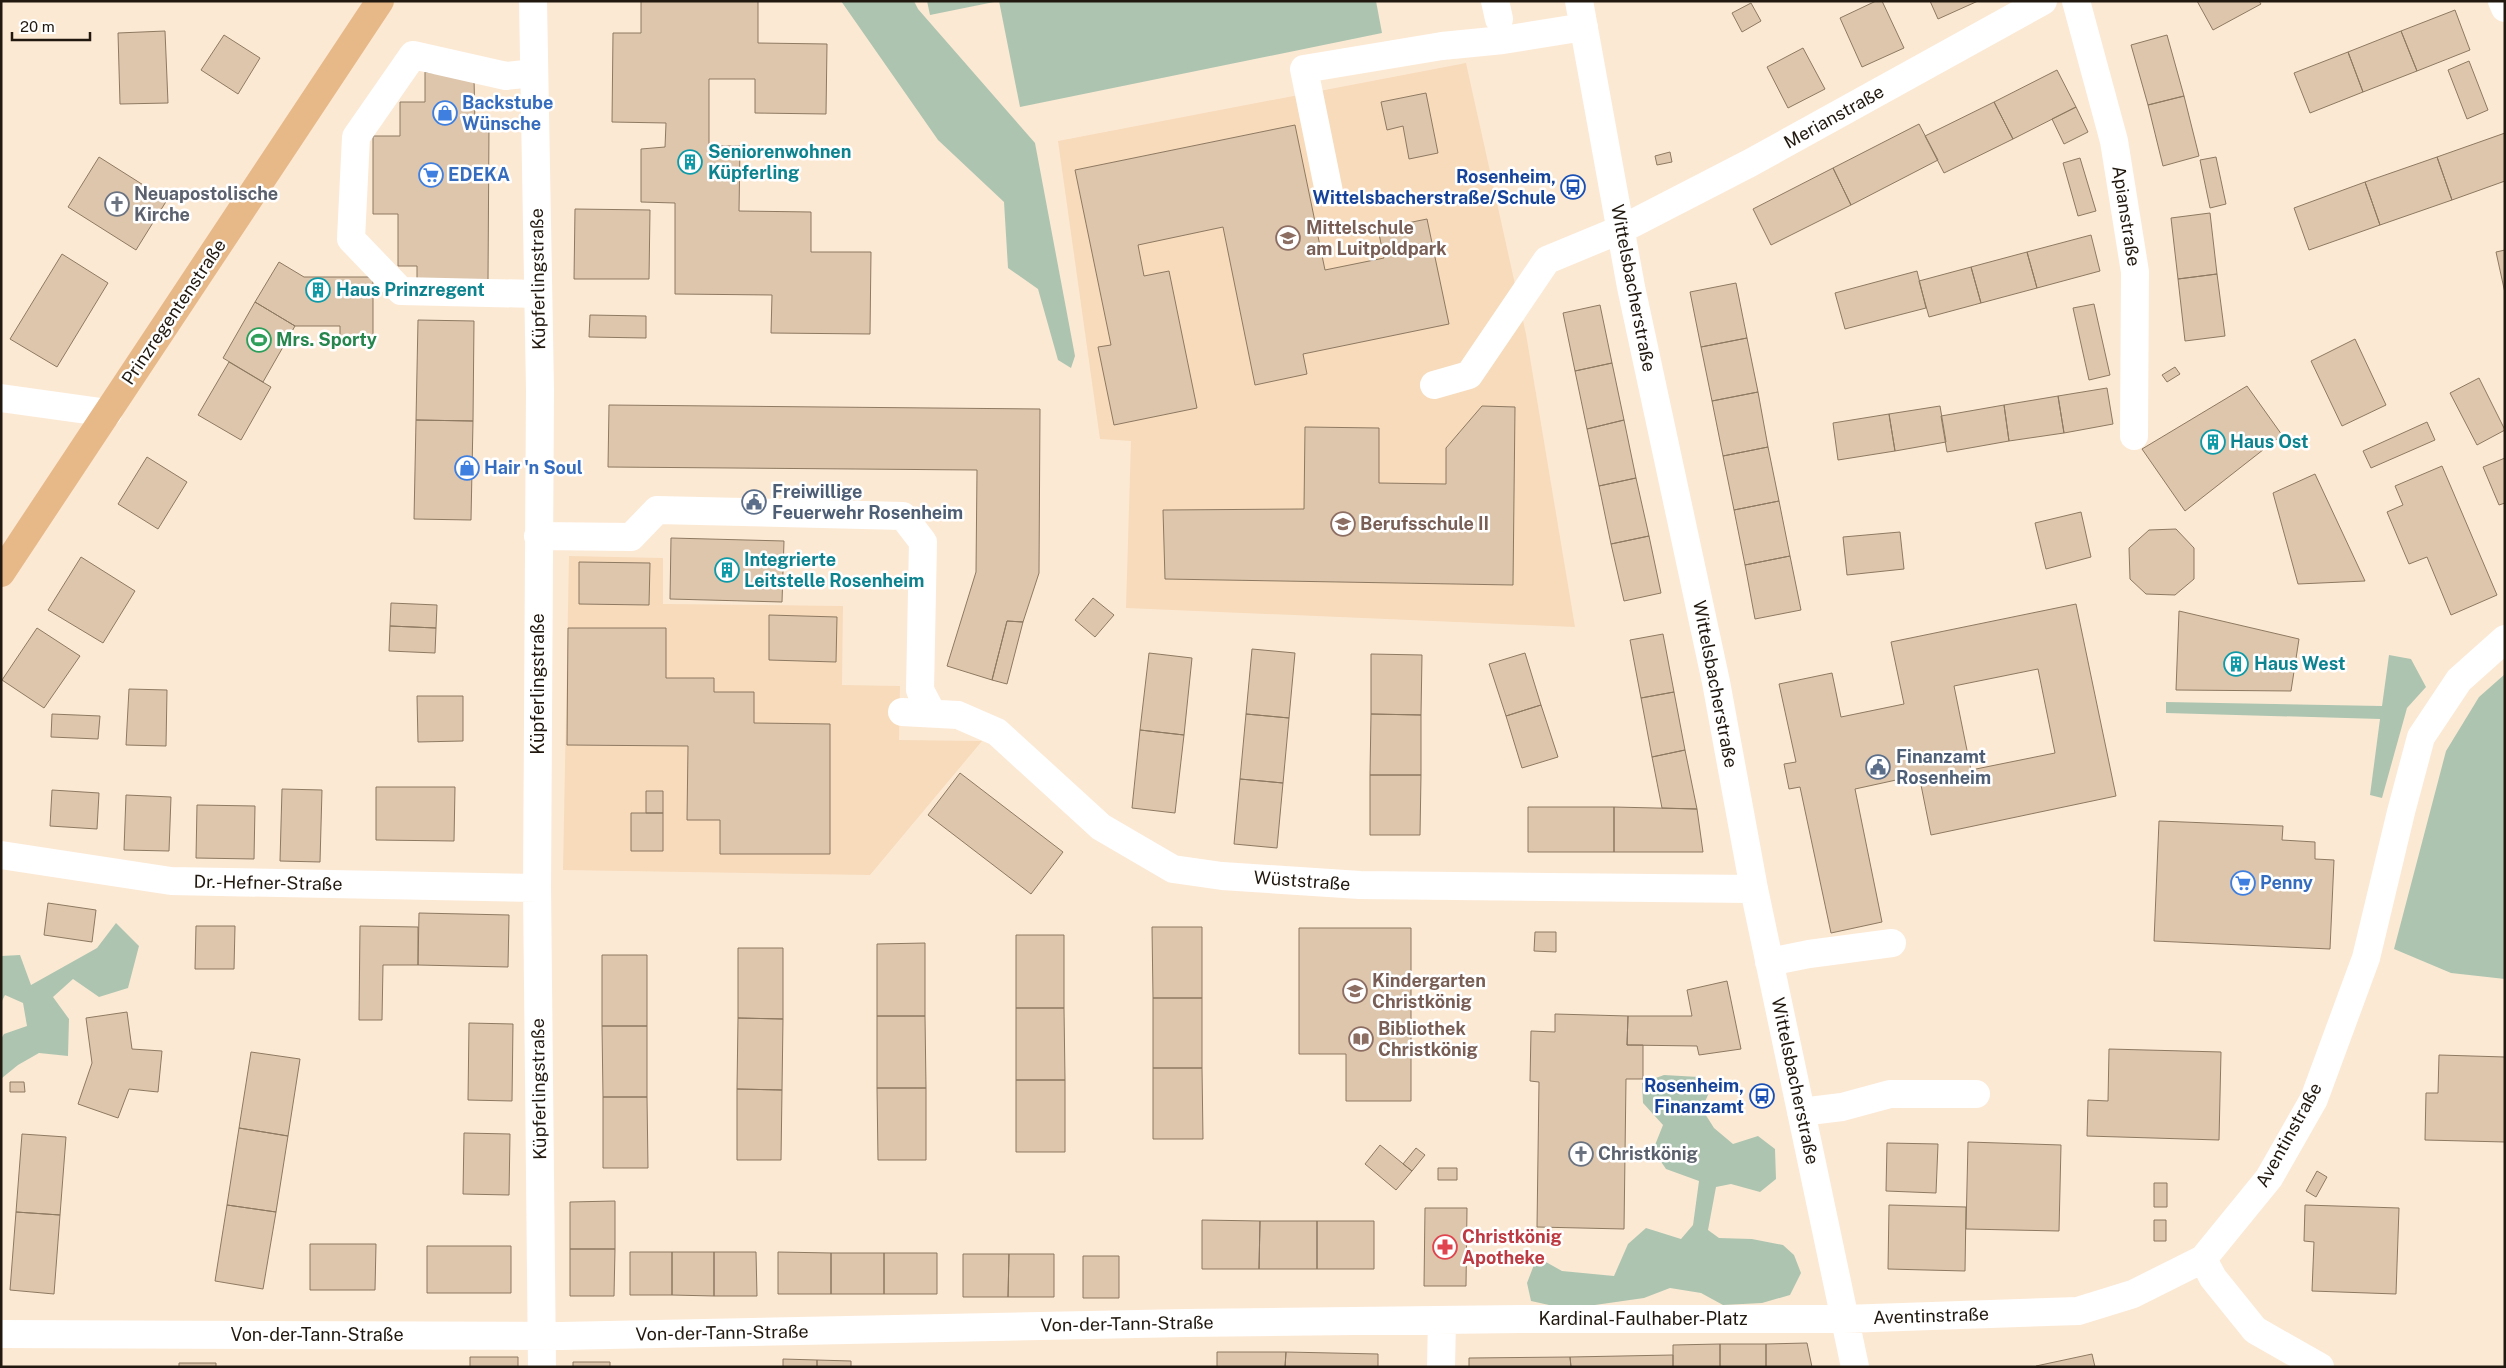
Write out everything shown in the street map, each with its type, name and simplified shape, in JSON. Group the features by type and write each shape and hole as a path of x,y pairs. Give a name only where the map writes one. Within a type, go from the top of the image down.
{"main road":[{"name":"Prinzregentenstraße","path":"1,573 380,1"}],"street":[{"name":"Küpferlingstraße","path":"533,1 540,390 537,888 542,1367"},
{"name":"Merianstraße","path":"1434,385 1469,374 1547,260 1622,229 1750,163 2043,1"},
{"name":"Apianstraße","path":"2076,1 2114,142 2135,272 2134,436"},
{"path":"2502,1 2505,8"},
{"path":"1330,192 1304,69 1442,46 1503,40 1581,14"},
{"name":"Wittelsbacherstraße","path":"1581,14 1631,286 1716,682 1754,889 1855,1367"},
{"path":"534,73 506,76 413,55 356,137 351,239 401,291 537,294"},
{"path":"1,398 108,413"},
{"path":"538,536 631,537 657,510 903,516 923,542 920,690 932,713"},
{"name":"Aventinstraße","path":"1844,1319 2078,1311 2133,1294 2202,1258 2269,1178 2314,1099 2366,958 2400,812 2421,737 2459,680 2505,639"},
{"name":"Wüststraße","path":"902,712 958,715 997,732 1101,827 1173,869 1222,876 1360,885 1754,889"},
{"name":"Dr.-Hefner-Straße","path":"1,855 171,881 537,888"},
{"path":"1769,962 1809,954 1892,943"},
{"path":"1801,1112 1842,1107 1890,1094 1976,1094"},
{"path":"2202,1258 2213,1278 2255,1330 2320,1367"},
{"name":"Kardinal-Faulhaber-Platz","path":"1442,1320 1844,1319"},
{"path":"1441,1367 1442,1320"},
{"name":"Von-der-Tann-Straße","path":"1,1334 542,1336 1186,1323 1442,1320"}],"shaded area":[{"path":"1466,63 1526,334 1575,627 1126,608 1131,441 1100,439 1058,141"},
{"path":"569,556 663,558 663,604 843,606 842,685 900,686 899,740 982,741 870,875 563,870"}],"green space":[{"path":"841,1 914,1 918,9 1035,143 1075,356 1071,368 1058,360 1038,289 1008,268 1004,202 938,140"},
{"path":"927,1 999,1 930,15"},
{"path":"999,1 1376,1 1382,33 1020,107"},
{"path":"2389,655 2411,659 2426,687 2407,708 2382,798 2370,795 2380,719 2166,713 2166,702 2382,706"},
{"path":"2505,674 2505,979 2451,973 2394,949 2446,751 2479,697"},
{"path":"116,923 139,946 128,988 99,997 73,979 53,997 69,1019 68,1056 39,1053 18,1065 2,1078 1,1039 4,1034 27,1026 23,1003 5,995 1,1003 1,956 20,955 31,985 97,948"},
{"path":"1664,1075 1699,1077 1710,1090 1702,1109 1714,1128 1733,1144 1758,1136 1775,1149 1776,1179 1760,1192 1731,1184 1716,1187 1708,1230 1719,1238 1752,1239 1783,1245 1794,1255 1801,1273 1790,1295 1762,1303 1723,1305 1701,1293 1670,1288 1644,1298 1567,1309 1531,1301 1527,1283 1537,1257 1562,1271 1614,1276 1628,1244 1646,1228 1681,1239 1693,1225 1699,1181 1666,1169 1653,1150 1663,1125 1643,1103 1642,1083"}],"building":[{"name":"Seniorenwohnen Küpferling","path":"641,1 758,1 758,43 827,44 826,114 755,113 755,79 709,79 709,146 740,146 739,211 811,212 811,252 871,252 870,334 771,333 772,295 675,294 675,203 641,202 641,149 665,147 666,123 612,122 613,33 641,33"},
{"path":"1876,1 1882,1 1904,48 1862,67 1840,18"},
{"path":"1930,1 1978,1 1938,19"},
{"path":"2197,1 2259,1 2261,4 2213,30"},
{"path":"1751,3 1761,21 1742,32 1732,13"},
{"path":"2455,10 2470,50 2417,71 2401,31"},
{"path":"165,31 168,103 120,104 118,33"},
{"path":"2401,31 2417,71 2363,92 2348,52"},
{"path":"224,35 260,58 238,94 201,70"},
{"path":"2167,35 2184,96 2148,105 2131,45"},
{"path":"1803,48 1825,89 1788,108 1767,67"},
{"path":"2348,52 2363,92 2310,113 2294,73"},
{"path":"2469,61 2488,110 2467,119 2448,70"},
{"path":"2057,70 2076,107 2013,139 1994,102"},
{"name":"EDEKA","path":"425,72 474,78 475,125 489,125 488,282 417,282 417,266 398,266 398,214 373,214 373,136 400,136 400,102 425,102"},
{"path":"1426,93 1438,153 1409,159 1403,126 1387,130 1381,102"},
{"path":"2184,96 2199,156 2163,166 2148,105"},
{"path":"1994,102 2013,139 1944,173 1925,136"},
{"path":"2076,107 2088,132 2064,144 2052,119"},
{"path":"1919,124 1938,160 1851,205 1833,168"},
{"path":"1295,125 1325,270 1384,258 1378,229 1427,219 1449,324 1303,354 1307,374 1255,385 1223,227 1138,245 1144,276 1169,271 1197,408 1114,425 1098,347 1111,345 1075,170"},
{"path":"2505,133 2505,181 2452,200 2437,157"},
{"path":"1670,152 1672,162 1657,165 1655,156"},
{"name":"Neuapostolische Kirche","path":"99,157 167,200 136,250 68,207"},
{"path":"2216,157 2226,204 2210,208 2200,160"},
{"path":"2437,157 2452,200 2380,225 2365,182"},
{"path":"2080,158 2096,211 2078,216 2063,163"},
{"path":"1833,168 1851,205 1771,245 1753,209"},
{"path":"2365,182 2380,225 2309,250 2294,208"},
{"path":"575,209 650,210 649,279 574,279"},
{"path":"2210,213 2217,274 2178,279 2171,218"},
{"path":"2091,235 2100,271 2037,288 2027,252"},
{"path":"2505,250 2505,293 2496,252"},
{"path":"2027,252 2037,288 1981,303 1971,267"},
{"path":"62,254 108,283 57,367 10,339"},
{"name":"Haus Prinzregent","path":"279,262 304,277 373,277 373,339 340,339 340,326 295,326 255,302"},
{"path":"1971,267 1981,303 1929,317 1919,281"},
{"path":"1917,271 1926,308 1845,329 1835,293"},
{"path":"2217,274 2225,336 2185,341 2178,279"},
{"path":"1736,283 1747,338 1701,347 1690,292"},
{"path":"255,302 295,326 263,382 223,358"},
{"path":"2094,304 2110,375 2089,380 2073,308"},
{"path":"1600,305 1612,363 1575,371 1563,313"},
{"path":"590,315 646,316 646,338 589,337"},
{"path":"418,320 474,321 473,421 416,420"},
{"path":"1747,338 1758,392 1712,401 1701,347"},
{"path":"2355,339 2386,405 2342,426 2311,361"},
{"path":"229,362 271,387 241,440 198,415"},
{"path":"1612,363 1624,420 1587,429 1575,371"},
{"path":"2175,367 2180,374 2167,382 2162,375"},
{"path":"2479,378 2505,430 2477,445 2450,393"},
{"name":"Haus Ost","path":"2247,386 2282,435 2185,511 2142,449"},
{"path":"2107,388 2113,424 2064,433 2058,396"},
{"path":"1758,392 1768,447 1723,456 1712,401"},
{"path":"2058,396 2064,433 2009,441 2004,405"},
{"path":"609,405 1040,409 1039,573 1023,622 1007,621 992,680 947,666 976,572 977,470 608,467"},
{"path":"2004,405 2009,441 1947,452 1941,416"},
{"path":"1482,406 1515,407 1513,585 1165,579 1163,510 1304,509 1305,427 1379,428 1379,483 1446,484 1446,448"},
{"path":"1940,406 1946,442 1895,451 1889,414"},
{"path":"1889,414 1895,451 1838,460 1833,423"},
{"path":"416,420 473,421 471,520 414,519"},
{"path":"1624,420 1636,478 1599,486 1587,429"},
{"path":"2427,422 2435,440 2371,468 2363,451"},
{"path":"1768,447 1779,501 1734,510 1723,456"},
{"path":"147,457 187,482 158,529 118,504"},
{"path":"2505,458 2505,503 2499,505 2483,467"},
{"path":"2442,466 2497,595 2451,615 2427,557 2409,564 2387,512 2403,505 2395,486"},
{"path":"2315,474 2365,581 2298,584 2273,493"},
{"path":"1636,478 1649,536 1611,544 1599,486"},
{"path":"1779,501 1790,556 1745,565 1734,510"},
{"path":"2081,512 2091,557 2046,569 2035,523"},
{"path":"2176,529 2194,548 2194,579 2175,595 2146,594 2130,579 2129,548 2149,530"},
{"path":"1900,532 1904,569 1847,575 1843,537"},
{"path":"1649,536 1661,593 1624,601 1611,544"},
{"name":"Integrierte Leitstelle Rosenheim","path":"671,538 784,541 782,602 670,599"},
{"path":"1790,556 1801,610 1755,619 1745,565"},
{"path":"81,557 135,591 103,643 48,610"},
{"path":"579,562 650,563 649,605 579,604"},
{"path":"1093,598 1114,615 1095,637 1075,620"},
{"path":"391,603 437,605 436,628 390,626"},
{"name":"Finanzamt Rosenheim","path":"2076,604 2116,796 1931,835 1919,775 1855,789 1882,922 1831,933 1800,787 1789,789 1784,764 1796,762 1779,684 1832,673 1841,717 1904,704 1891,642","holes":["2038,669 2055,753 1971,770 1954,686"]},
{"name":"Haus West","path":"2179,611 2299,639 2291,691 2176,690"},
{"path":"769,615 837,617 836,662 769,660"},
{"path":"1007,621 1023,622 1007,684 992,680"},
{"path":"390,626 436,628 435,653 389,651"},
{"path":"37,628 80,656 44,708 2,680"},
{"path":"568,628 666,628 666,678 714,678 714,692 754,692 754,723 830,724 830,854 720,854 720,820 687,820 688,746 567,745"},
{"path":"1663,634 1674,692 1641,698 1630,640"},
{"path":"1252,649 1295,653 1289,718 1246,714"},
{"path":"1149,653 1192,658 1184,735 1140,730"},
{"path":"1525,653 1541,705 1506,716 1489,664"},
{"path":"1371,654 1422,655 1421,715 1371,714"},
{"path":"129,689 167,690 166,746 126,745"},
{"path":"1674,692 1685,750 1652,757 1641,698"},
{"path":"417,696 463,696 463,741 418,742"},
{"path":"1541,705 1558,757 1522,768 1506,716"},
{"path":"52,714 100,716 98,739 51,737"},
{"path":"1246,714 1289,718 1283,783 1240,779"},
{"path":"1371,714 1421,715 1421,775 1370,775"},
{"path":"1140,730 1184,735 1175,813 1132,808"},
{"path":"1685,750 1697,809 1662,808 1652,757"},
{"path":"960,773 1063,852 1031,894 928,815"},
{"path":"1370,775 1421,775 1420,835 1370,835"},
{"path":"1240,779 1283,783 1277,848 1234,844"},
{"path":"376,787 455,787 454,841 376,840"},
{"path":"282,789 322,790 320,862 280,861"},
{"path":"52,790 99,793 97,829 50,826"},
{"path":"646,791 663,791 663,813 646,813"},
{"path":"126,795 171,797 169,851 124,850"},
{"path":"197,805 255,806 254,859 196,858"},
{"path":"1528,807 1614,807 1614,852 1528,852"},
{"path":"1614,807 1697,809 1703,852 1614,852"},
{"path":"631,813 663,813 663,851 631,851"},
{"path":"2159,821 2283,826 2282,840 2315,842 2315,859 2334,860 2330,949 2154,941"},
{"path":"48,903 96,910 92,942 44,935"},
{"path":"419,913 509,915 508,967 418,965"},
{"path":"196,926 235,926 234,969 195,969"},
{"path":"360,926 418,927 418,965 383,965 382,1020 359,1020"},
{"path":"1152,927 1202,927 1202,998 1153,998"},
{"name":"Kindergarten Christkönig","path":"1299,928 1411,928 1411,1101 1346,1101 1346,1054 1299,1054"},
{"path":"1535,932 1556,932 1556,952 1534,951"},
{"path":"1016,935 1064,935 1064,1008 1016,1008"},
{"path":"925,943 925,1016 877,1016 877,944"},
{"path":"738,948 783,948 783,1019 738,1018"},
{"path":"602,955 647,955 647,1026 602,1026"},
{"path":"1727,981 1741,1049 1699,1055 1697,1046 1627,1045 1628,1016 1692,1016 1687,990"},
{"path":"1153,998 1202,998 1202,1068 1153,1068"},
{"path":"1016,1008 1064,1008 1065,1080 1016,1080"},
{"path":"127,1012 132,1049 162,1051 158,1092 129,1089 118,1118 78,1104 92,1063 86,1018"},
{"name":"Christkönig","path":"1555,1014 1628,1016 1627,1045 1643,1045 1643,1079 1626,1079 1624,1229 1537,1227 1539,1082 1530,1081 1531,1031 1555,1032"},
{"path":"877,1016 925,1016 926,1088 877,1088"},
{"path":"738,1018 783,1019 782,1090 737,1089"},
{"path":"469,1023 513,1024 512,1101 468,1100"},
{"path":"602,1026 647,1026 647,1097 603,1097"},
{"path":"2109,1049 2221,1052 2219,1140 2087,1136 2088,1100 2108,1101"},
{"path":"251,1052 300,1059 288,1136 239,1128"},
{"path":"2439,1055 2505,1057 2505,1142 2425,1140 2426,1093 2438,1093"},
{"path":"1153,1068 1202,1068 1203,1139 1153,1139"},
{"path":"1016,1080 1065,1080 1065,1152 1016,1152"},
{"path":"10,1082 24,1082 25,1092 10,1092"},
{"path":"877,1088 926,1088 926,1160 878,1160"},
{"path":"737,1089 782,1090 781,1160 737,1160"},
{"path":"603,1097 647,1097 648,1168 603,1168"},
{"path":"239,1128 288,1136 276,1212 227,1205"},
{"path":"464,1133 510,1134 509,1195 463,1194"},
{"path":"22,1134 66,1137 60,1215 16,1212"},
{"path":"1968,1142 2061,1145 2059,1231 1966,1229"},
{"path":"1887,1143 1938,1144 1936,1193 1886,1191"},
{"path":"1380,1145 1412,1171 1396,1190 1365,1164"},
{"path":"1416,1148 1425,1155 1412,1171 1403,1164"},
{"path":"1438,1168 1457,1168 1457,1180 1438,1180"},
{"path":"2317,1171 2327,1177 2316,1197 2306,1191"},
{"path":"2154,1183 2167,1183 2167,1207 2154,1207"},
{"path":"615,1201 615,1249 570,1249 570,1202"},
{"path":"227,1205 276,1212 263,1289 215,1281"},
{"path":"1889,1205 1966,1207 1965,1271 1888,1269"},
{"path":"2305,1205 2399,1208 2396,1294 2312,1291 2314,1242 2304,1241"},
{"name":"Christkönig Apotheke","path":"1425,1208 1467,1208 1466,1286 1424,1286"},
{"path":"16,1212 60,1215 54,1294 10,1290"},
{"path":"1202,1220 1260,1221 1259,1269 1202,1269"},
{"path":"2154,1220 2166,1220 2166,1241 2154,1241"},
{"path":"1260,1221 1317,1221 1317,1269 1259,1269"},
{"path":"1317,1221 1374,1221 1374,1269 1317,1269"},
{"path":"310,1244 376,1244 375,1290 310,1290"},
{"path":"427,1246 511,1246 511,1293 427,1293"},
{"path":"570,1249 615,1249 614,1296 570,1296"},
{"path":"630,1252 672,1252 672,1295 630,1295"},
{"path":"672,1252 714,1252 714,1296 672,1295"},
{"path":"714,1252 756,1252 757,1296 714,1296"},
{"path":"778,1252 831,1253 831,1294 778,1294"},
{"path":"831,1253 884,1253 884,1294 831,1294"},
{"path":"884,1253 937,1253 937,1294 884,1294"},
{"path":"963,1254 1009,1254 1008,1297 963,1297"},
{"path":"1009,1254 1054,1254 1054,1297 1008,1297"},
{"path":"1083,1256 1119,1256 1119,1298 1083,1298"},
{"path":"1807,1343 1812,1367 1766,1367 1766,1344"},
{"path":"1720,1344 1720,1367 1673,1367 1673,1345"},
{"path":"1720,1344 1766,1344 1766,1367 1720,1367"},
{"path":"1217,1352 1286,1352 1285,1367 1217,1367"},
{"path":"1286,1352 1378,1354 1378,1367 1285,1367"},
{"path":"2092,1354 2095,1367 2036,1367 2036,1366"},
{"path":"1673,1355 1673,1367 1571,1367 1570,1357"},
{"path":"470,1357 518,1357 518,1367 470,1367"},
{"path":"1570,1357 1571,1367 1469,1367 1469,1358"},
{"path":"783,1359 817,1360 817,1367 783,1367"},
{"path":"817,1360 851,1361 851,1367 817,1367"},
{"path":"573,1362 610,1362 610,1367 573,1367"},
{"path":"179,1363 216,1363 216,1367 179,1367"}],"place":[{"name":"Backstube Wünsche","path":"445,113"},
{"name":"Seniorenwohnen Küpferling","path":"690,162"},
{"name":"EDEKA","path":"431,175"},
{"name":"Rosenheim, Wittelsbacherstraße/Schule","path":"1573,187"},
{"name":"Neuapostolische Kirche","path":"117,204"},
{"name":"Mittelschule am Luitpoldpark","path":"1288,238"},
{"name":"Haus Prinzregent","path":"318,290"},
{"name":"Mrs. Sporty","path":"259,340"},
{"name":"Haus Ost","path":"2213,442"},
{"name":"Hair 'n Soul","path":"467,468"},
{"name":"Freiwillige Feuerwehr Rosenheim","path":"754,502"},
{"name":"Berufsschule II","path":"1343,524"},
{"name":"Integrierte Leitstelle Rosenheim","path":"727,570"},
{"name":"Haus West","path":"2236,664"},
{"name":"Finanzamt Rosenheim","path":"1878,767"},
{"name":"Penny","path":"2243,883"},
{"name":"Kindergarten Christkönig","path":"1355,991"},
{"name":"Bibliothek Christkönig","path":"1361,1039"},
{"name":"Rosenheim, Finanzamt","path":"1762,1096"},
{"name":"Christkönig","path":"1581,1154"},
{"name":"Christkönig Apotheke","path":"1445,1247"}]}
